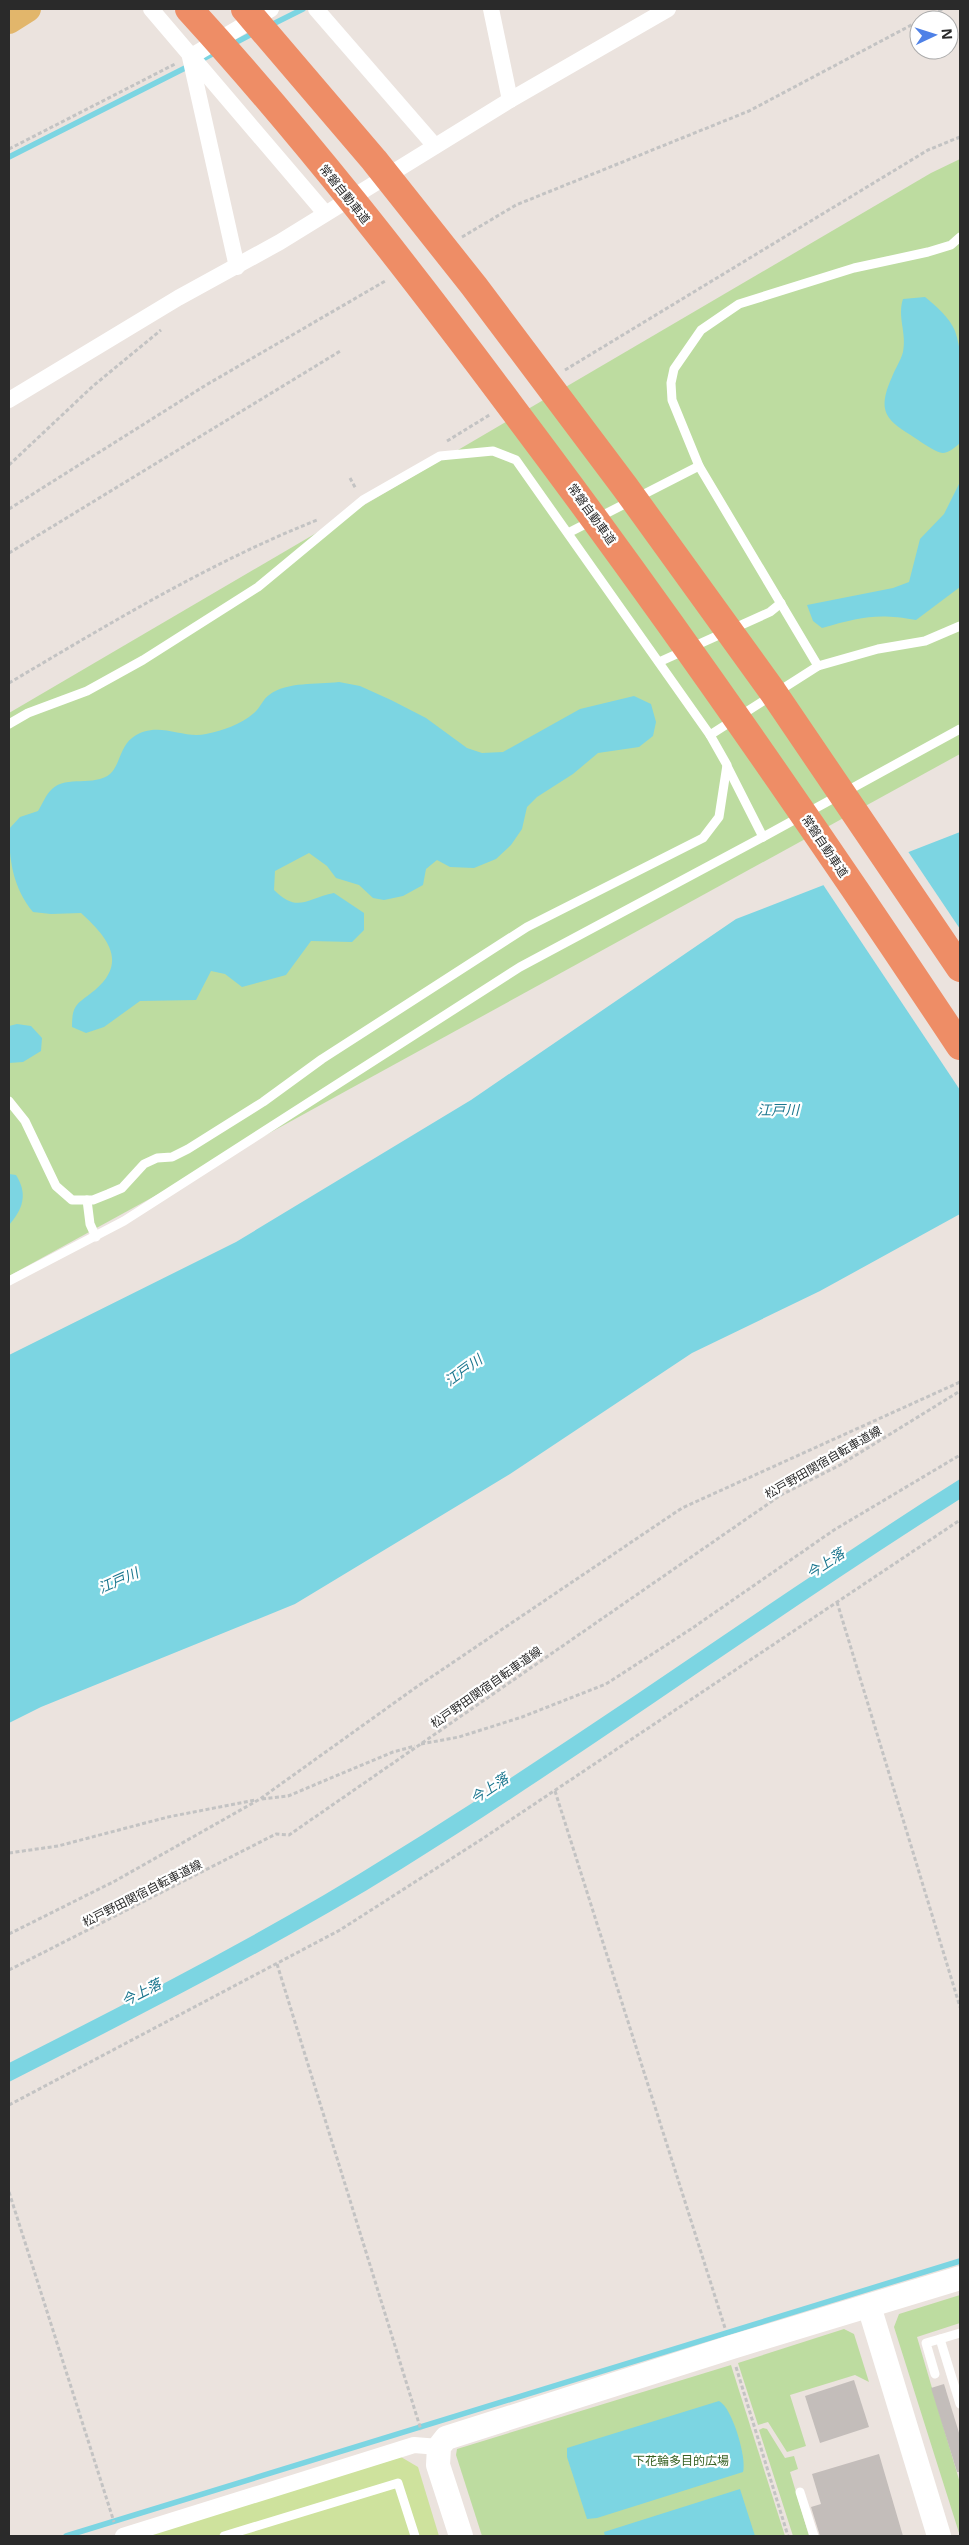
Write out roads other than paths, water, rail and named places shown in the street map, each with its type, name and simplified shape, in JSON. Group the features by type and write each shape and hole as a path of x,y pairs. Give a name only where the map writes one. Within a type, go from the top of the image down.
{"highway":[{"name":"常磐自動車道","path":"189,9 336,182 437,308 590,510 731,708 960,1046"},
{"path":"245,9 374,160 474,286 625,488 772,692 960,968"}],"main road":[{"path":"9,21 28,9"}],"street":[{"path":"151,9 193,63 325,213"},
{"path":"193,63 271,9"},
{"path":"316,9 435,146"},
{"path":"492,9 510,100"},
{"path":"9,400 178,298 236,267 510,100 668,9"},
{"path":"193,63 236,267"},
{"path":"461,2536 438,2465 439,2448 446,2438 960,2278"},
{"path":"869,2306 940,2536"},
{"path":"123,2536 414,2446 439,2448"}],"lane":[{"path":"818,666 699,466 672,400 671,383 674,368 701,330 739,304 854,268 928,252 951,245 960,237"},
{"path":"9,724 28,713 87,691 142,660 258,587 363,500 440,456 493,451 516,460 710,735 763,837"},
{"path":"568,533 699,466"},
{"path":"658,662 770,612 780,603"},
{"path":"710,735 818,666 878,649 925,641 960,626"},
{"path":"9,1281 96,1237 251,1141 520,967 960,729"},
{"path":"9,1101 25,1120 56,1186 72,1200 94,1200 122,1188 144,1164 157,1158 172,1157 188,1149 263,1102 322,1059 528,927 703,838 719,817 727,765"},
{"path":"87,1200 90,1224 96,1237"},
{"path":"935,2374 926,2343 960,2333"},
{"path":"940,2339 960,2404"},
{"path":"224,2536 398,2482 415,2536"},
{"path":"800,2492 814,2536"}],"water":[{"path":"925,297 953,326 960,357 962,386 960,443 950,451 943,453 930,448 903,430 889,418 886,411 887,391 903,352 904,338 901,306 903,299"},
{"path":"960,482 960,587 916,620 869,617 822,628 813,621 807,605 893,588 909,582 920,539 944,514"},
{"path":"339,682 360,686 391,700 426,718 467,748 482,753 503,752 580,709 634,696 651,704 656,722 653,736 639,747 598,753 573,774 537,797 527,807 522,829 511,845 496,859 474,868 450,867 437,860 426,869 423,885 403,896 384,900 373,898 359,885 336,878 327,866 309,853 275,871 274,890 290,901 296,903 303,902 334,893 364,913 364,930 352,942 311,941 286,975 242,987 225,974 211,971 196,1000 140,1001 104,1027 86,1033 72,1027 73,1013 77,1005 95,990 111,969 110,949 99,931 81,913 51,914 33,912 21,893 11,863 9,829 20,817 38,811 48,794 58,785 96,780 110,774 128,742 141,733 160,730 197,735 206,734 243,721 256,711 267,697 285,687"},
{"name":"江戸川","path":"960,832 960,1214 820,1291 692,1353 510,1474 295,1604 41,1707 9,1723 9,1355 236,1242 471,1100 736,919"},
{"path":"17,1024 31,1026 42,1038 41,1051 23,1062 9,1063 9,1026"},
{"path":"9,1174 16,1175 23,1195 21,1207 9,1225"},
{"path":"960,1479 960,1499 403,1868 258,1952 9,2082 9,2063 155,1988 346,1882 465,1808"},
{"path":"719,2401 729,2413 741,2445 744,2465 743,2472 597,2518 587,2519 567,2457 567,2448"},
{"path":"740,2489 755,2536 605,2536 604,2532"}],"waterway":[{"path":"269,26 303,9"},
{"path":"231,45 256,32"},
{"path":"197,62 218,51"},
{"path":"9,157 189,66"},
{"path":"66,2536 960,2261"}],"water label":[{"name":"今上落","path":"825,1563"},
{"name":"今上落","path":"489,1788"},
{"name":"今上落","path":"141,1992"}],"park label":[{"name":"下花輪多目的広場","path":"681,2460"}]}
